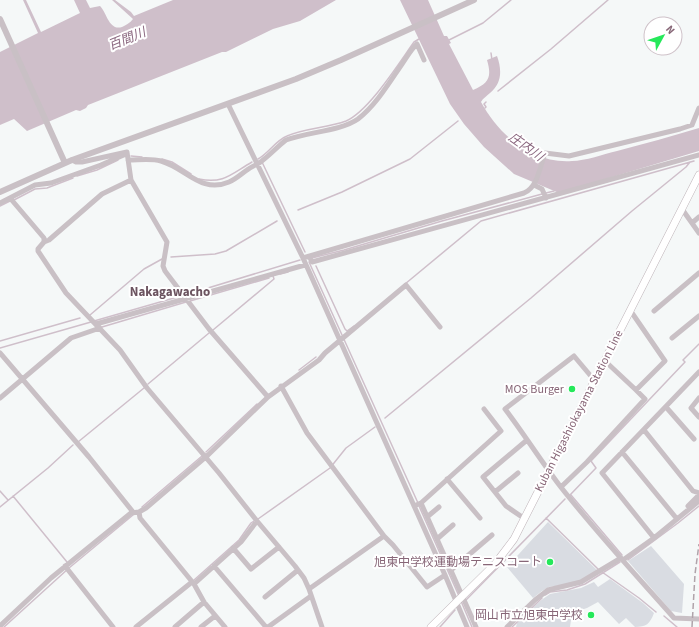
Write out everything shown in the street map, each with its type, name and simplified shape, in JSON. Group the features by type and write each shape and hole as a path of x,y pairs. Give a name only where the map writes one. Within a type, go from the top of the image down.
{"main road":[{"name":"Kuban Higashiokayama Station Line","path":"431,627 461,599 508,549 525,519 699,175"}],"street":[{"path":"0,192 72,160 228,104 341,60 474,0"},
{"path":"0,19 65,163"},
{"path":"128,160 162,161 196,181 211,185 229,182 260,162 286,140 343,126 357,120 382,92 417,44 424,60"},
{"path":"228,104 260,162 305,265 342,339 418,505 445,575 461,599 476,627"},
{"path":"302,258 529,191 534,184 545,153 569,156 680,129 692,125 699,108"},
{"path":"72,160 82,162 118,153 127,152 127,154"},
{"path":"127,154 131,180 167,242 163,266 165,271 235,360 268,397"},
{"path":"0,203 12,200 35,186 51,183 127,154"},
{"path":"309,256 312,262 545,195 699,155"},
{"path":"131,180 102,194 49,240 44,242 38,251 66,293 120,350 147,388 206,457 298,570 309,589 320,626"},
{"path":"534,184 542,189 545,195"},
{"path":"12,200 44,238 44,242"},
{"path":"682,209 699,233"},
{"path":"692,223 699,217"},
{"path":"0,398 72,338 95,324 305,265"},
{"path":"654,311 699,273"},
{"path":"0,626 67,568 136,512 146,508 206,457 268,397 319,360 406,285 440,327"},
{"path":"630,310 665,361 636,390"},
{"path":"672,338 699,316"},
{"path":"0,353 136,512 193,583 204,602 225,627"},
{"path":"595,381 574,356 505,409 561,487 674,618 699,619"},
{"path":"561,487 587,462 645,399 605,361"},
{"path":"654,538 602,473 699,372"},
{"path":"282,386 307,433 384,536 427,587 445,575"},
{"path":"699,398 691,408 699,417"},
{"path":"666,407 694,439"},
{"path":"418,505 501,431 484,409"},
{"path":"644,430 693,491 699,494 687,506 683,514"},
{"path":"525,519 506,506 484,477 527,440"},
{"path":"622,452 677,519"},
{"path":"495,492 518,473"},
{"path":"447,479 480,518"},
{"path":"507,627 530,604 548,590 581,582 622,559 654,538 699,501"},
{"path":"418,505 428,517 451,570 461,599 467,627"},
{"path":"428,517 438,507"},
{"path":"136,627 214,566 241,542 256,520"},
{"path":"437,539 453,525"},
{"path":"451,570 492,535"},
{"path":"309,589 384,536"},
{"path":"233,548 251,569 279,547"},
{"path":"214,566 267,627 311,596"},
{"path":"67,568 113,627"},
{"path":"265,597 298,570"},
{"path":"175,627 204,602"},
{"path":"201,627 215,616"}],"shaded area":[{"name":"旭東中学校運動場テニスコート","path":"548,522 597,570 584,579 570,584 549,587 533,598 507,567"},
{"path":"651,546 684,584 682,613 671,611 628,561"},
{"path":"610,579 654,613 651,620 647,624 635,627 626,618 619,624 598,602 587,608 572,613 570,627 516,627 517,623 540,601 550,594 581,588 594,582 598,587"}],"water":[{"name":"百間川","path":"23,0 26,0 41,32 80,13 74,0 86,0 90,8 100,6 111,24 118,28 129,23 133,19 112,0 115,0 134,16 173,0 336,0 300,21 273,29 226,52 222,52 88,105 80,111 76,110 27,131 14,119 0,125 0,52 38,33"},
{"path":"400,0 428,0 444,36 447,36 451,43 449,44 473,90 486,82 489,75 487,60 497,56 500,66 499,81 494,89 481,102 497,126 518,145 530,152 543,158 557,161 577,161 699,128 699,151 559,193 514,174 484,147 464,124 450,104"}],"waterway":[{"path":"449,40 483,23 511,0"},
{"path":"498,91 551,49 608,0"},
{"path":"258,159 287,136 301,131 346,121 355,116 374,97 414,42 419,39"},
{"path":"491,53 492,60"},
{"path":"485,108 486,107 484,104 486,102"},
{"path":"298,210 342,192 410,159 458,121"},
{"path":"131,156 142,157"},
{"path":"162,159 172,162 191,174"},
{"path":"77,176 97,170 118,160"},
{"path":"405,284 481,221 694,161"},
{"path":"199,179 221,179 233,174 252,162"},
{"path":"262,162 305,252"},
{"path":"385,418 531,298 690,162"},
{"path":"14,200 35,189 47,188 73,178"},
{"path":"546,193 554,191"},
{"path":"312,258 542,194"},
{"path":"0,206 10,201"},
{"path":"171,257 215,254 226,251 277,221"},
{"path":"90,315 144,269 162,259"},
{"path":"185,295 300,260"},
{"path":"309,262 418,503"},
{"path":"316,266 345,329 347,331 354,326"},
{"path":"280,274 288,272"},
{"path":"213,330 274,279 273,276"},
{"path":"190,301 269,278"},
{"path":"94,321 181,296"},
{"path":"102,327 186,302"},
{"path":"0,341 80,318"},
{"path":"0,348 91,322"},
{"path":"148,384 209,333"},
{"path":"570,495 596,468 591,461 685,362 683,360 699,344"},
{"path":"299,370 316,357"},
{"path":"78,442 144,388"},
{"path":"206,452 257,404"},
{"path":"258,519 330,468 346,448 375,427"},
{"path":"0,507 48,468 73,445"},
{"path":"142,507 202,456"},
{"path":"0,491 8,500"},
{"path":"571,495 622,555"},
{"path":"13,496 67,562"},
{"path":"466,600 565,499"},
{"path":"419,506 459,596"},
{"path":"628,560 699,506"},
{"path":"4,627 69,568 133,515"},
{"path":"546,518 599,570"},
{"path":"194,580 239,540 254,521"},
{"path":"545,595 550,592 567,590 585,584 620,562"},
{"path":"602,572 656,612"},
{"path":"512,627 542,598"},
{"path":"461,601 472,627"},
{"path":"440,627 455,610"},
{"path":"664,616 677,627"}],"railway":[{"path":"692,627 695,574 699,544"}],"place":[{"name":"MOS Burger","path":"572,389"},
{"name":"旭東中学校運動場テニスコート","path":"550,562"},
{"name":"岡山市立旭東中学校","path":"591,615"}],"district":[{"name":"Nakagawacho","path":"170,292"}],"water label":[{"name":"庄内川","path":"526,147"}]}
